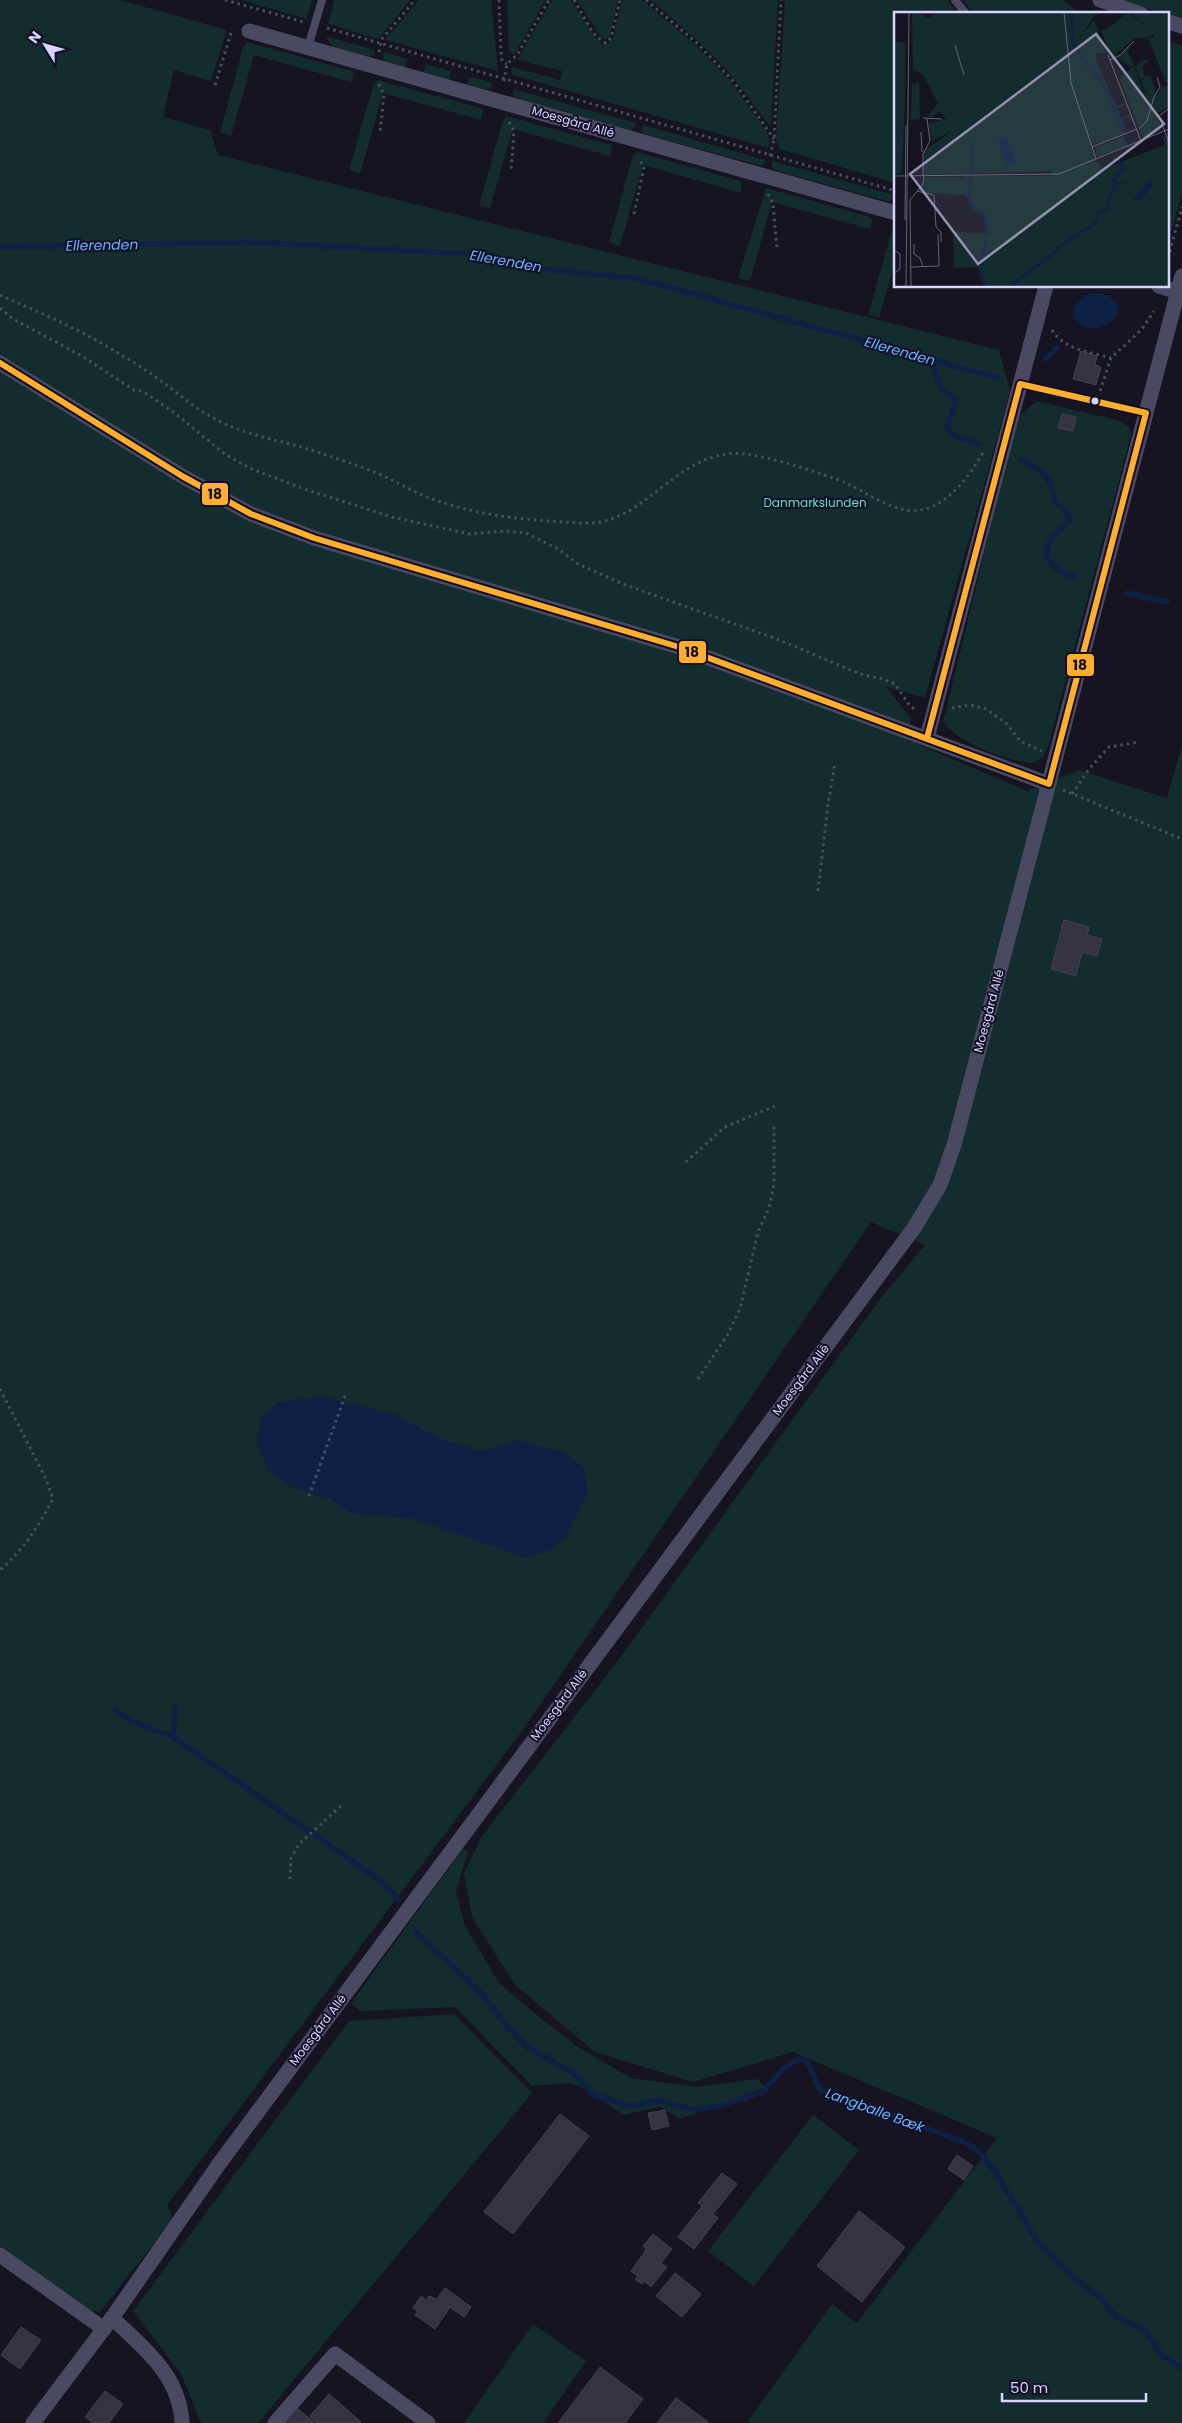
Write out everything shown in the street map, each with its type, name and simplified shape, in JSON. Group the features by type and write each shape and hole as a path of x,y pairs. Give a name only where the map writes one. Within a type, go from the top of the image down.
{"street":[{"path":"1100,0 1135,12"},
{"name":"Moesgård Allé","path":"249,31 894,211"},
{"name":"Moesgård Allé","path":"33,2423 108,2323 231,2148 914,1228 940,1185 954,1145 1182,276"},
{"path":"927,738 1045,288"},
{"path":"1164,288 1178,292"},
{"path":"0,363 182,476 251,514 314,538 679,647 1049,784"},
{"path":"0,2255 108,2323 158,2360 171,2382 182,2410 182,2423"},
{"path":"275,2423 335,2354 428,2423"}],"lane":[{"path":"308,47 322,0"},
{"path":"955,0 964,12"},
{"path":"1020,384 1146,413"}],"path":[{"path":"225,0 894,190"},
{"path":"375,66 382,39 415,0"},
{"path":"499,0 502,61 507,64"},
{"path":"504,80 507,64 517,55 549,0"},
{"path":"574,0 594,33 601,41 606,43 611,38 620,0"},
{"path":"646,0 697,43 734,82 774,140"},
{"path":"770,155 774,140 781,0"},
{"path":"215,85 233,26 249,31"},
{"path":"380,132 384,95"},
{"path":"511,171 514,131"},
{"path":"634,214 644,167"},
{"path":"773,203 777,250"},
{"path":"1170,251 1182,207"},
{"path":"1096,402 1111,358 1142,329 1151,317 1160,288"},
{"path":"0,295 77,329 164,382 206,413 238,431 309,449 378,473 415,493 479,513 599,523 625,513 692,464 710,456 726,453 747,454 790,466 845,483 906,510 923,510 956,491 983,452 986,443"},
{"path":"0,308 12,319 82,356 134,390 141,390 173,412 225,454 249,468 307,490 392,517 469,534 506,531 526,534 558,549 578,564 624,584 768,636 860,674 883,679 895,684 910,706 919,713 940,717 952,708 970,705 986,709 1007,724 1020,741 1056,756"},
{"path":"1040,308 1059,339 1076,348 1111,358"},
{"path":"1072,794 1109,747 1139,742"},
{"path":"818,890 835,763"},
{"path":"1049,784 1182,839"},
{"path":"686,1162 725,1128 775,1106"},
{"path":"698,1379 728,1334 740,1309 758,1232 769,1208 774,1184 774,1126"},
{"path":"0,1389 46,1479 52,1499 36,1530 20,1553 0,1570"},
{"path":"309,1496 346,1393"},
{"path":"290,1879 292,1859 305,1837 343,1804"}],"green space":[{"name":"Danmarkslunden","path":"0,0 120,0 227,30 211,81 174,70 163,117 210,130 218,155 999,350 1010,391 925,698 885,686 911,718 908,740 1027,791 1078,770 1167,798 1182,745 1182,2423 752,2423 748,2421 832,2304 857,2323 997,2138 793,2052 693,2082 595,2052 515,1985 472,1917 464,1873 482,1836 614,1666 880,1299 925,1245 871,1222 525,1727 167,2205 173,2219 100,2312 90,2310 0,2247"},
{"path":"241,0 312,0 307,19"},
{"path":"334,0 410,0 378,39 328,24"},
{"path":"419,0 491,0 498,71 385,40"},
{"path":"507,0 546,0 514,55 509,50"},
{"path":"552,0 571,0 598,41 604,45 608,44 614,36 622,0 642,0 697,46 731,82 767,132 770,142 768,148 513,75 511,71 513,67 560,80 562,71 517,60"},
{"path":"577,0 618,0 610,34 607,39 602,39"},
{"path":"651,0 778,0 771,127 726,69 696,39"},
{"path":"785,0 947,0 956,12 894,12 894,182 779,149 776,139"},
{"path":"963,0 1063,0 1080,12 972,12"},
{"path":"1119,0 1182,0 1182,19 1170,15 1170,12 1159,12"},
{"path":"325,36 375,50 374,55 368,57 333,47"},
{"path":"247,42 352,71 354,74 351,82 254,55 231,136 220,132 243,48"},
{"path":"1170,42 1182,46 1182,193 1170,236"},
{"path":"384,52 408,59 405,68 383,62"},
{"path":"426,64 451,71 449,80 423,73"},
{"path":"469,77 492,82 492,86 487,90 467,85"},
{"path":"377,80 481,108 483,110 481,120 383,93 360,174 349,170 373,86"},
{"path":"513,89 636,123 631,131 519,99 513,95"},
{"path":"506,116 612,145 610,156 513,129 490,208 479,206 501,126"},
{"path":"643,125 766,160 762,166 644,134 641,132"},
{"path":"637,152 741,181 741,193 643,165 620,246 609,242 633,155"},
{"path":"773,161 894,195 890,202 774,170 771,166"},
{"path":"766,188 870,217 872,219 870,229 772,202 750,281 738,278"},
{"path":"894,227 894,266 879,318 868,315"},
{"path":"1036,401 1121,421 1130,429 1131,435 1048,747 1043,757 1033,763 1010,759 984,750 960,737 943,722 1015,427 1022,414"},
{"path":"463,1849 468,1852 456,1891 464,1924 499,1983 533,2012 578,2047 631,2078 698,2087 757,2079 766,2087 680,2119 660,2107 623,2115 590,2091 571,2083 532,2086 455,2007 360,2011 351,2003"},
{"path":"454,2014 532,2093 258,2423 201,2423 181,2374 133,2311 349,2021"},
{"path":"813,2115 859,2150 754,2286 708,2251"},
{"path":"533,2324 586,2361 543,2423 464,2423"}],"water":[{"path":"1092,293 1102,294 1113,299 1119,312 1109,323 1098,328 1085,327 1073,318 1073,309 1077,302"},
{"path":"320,1396 396,1415 440,1439 481,1451 519,1440 563,1452 582,1466 586,1474 587,1495 567,1535 560,1543 551,1550 526,1558 415,1519 352,1514 331,1499 291,1487 268,1471 257,1442 261,1418 277,1403"}],"building":[{"path":"1081,351 1097,356 1095,365 1101,367 1096,385 1073,379"},
{"path":"1062,414 1076,417 1073,431 1058,428"},
{"path":"1064,920 1089,927 1087,935 1102,939 1097,956 1082,952 1076,976 1051,969"},
{"path":"665,2110 669,2126 652,2130 648,2113"},
{"path":"560,2114 589,2136 513,2234 484,2212"},
{"path":"957,2155 973,2166 964,2180 948,2169"},
{"path":"722,2173 737,2184 713,2214 718,2218 694,2249 678,2237 702,2206 698,2203"},
{"path":"859,2211 905,2247 862,2302 817,2266"},
{"path":"653,2234 672,2249 661,2263 667,2267 651,2287 644,2281 642,2284 635,2279 638,2276 631,2271 644,2253 646,2248 643,2246"},
{"path":"675,2273 701,2294 682,2317 656,2296"},
{"path":"445,2288 471,2307 464,2317 448,2306 449,2309 435,2329 415,2315 418,2311 413,2308 421,2296 426,2300 429,2296 437,2299"},
{"path":"21,2327 41,2340 20,2369 1,2355"},
{"path":"600,2367 643,2399 625,2423 558,2423"},
{"path":"105,2391 123,2404 109,2423 93,2423 85,2417"},
{"path":"329,2394 361,2422 317,2423 310,2416"},
{"path":"676,2398 708,2422 708,2423 657,2423"},
{"path":"298,2409 314,2422 286,2423"}],"waterway":[{"name":"Ellerenden","path":"0,247 251,242 489,255 525,267 639,279 998,378"},
{"name":"Ellerenden","path":"1045,359 1057,348"},
{"path":"931,360 941,388 954,398 955,404 947,427 952,435 978,444"},
{"path":"1021,460 1046,476 1051,486 1055,503 1067,512 1069,521 1054,536 1048,546 1047,553 1051,564 1075,577"},
{"path":"1127,593 1167,602"},
{"path":"173,1737 175,1708"},
{"path":"115,1709 131,1721 173,1737 378,1879 398,1899"},
{"name":"Langballe Bæk","path":"416,1932 484,1996 507,2026 527,2047 575,2074 593,2095 631,2106 659,2100 695,2110 723,2105 763,2092 782,2070 795,2061 802,2059 807,2062 820,2090 848,2098 968,2144 978,2151 995,2171 1037,2241 1077,2280 1101,2298 1116,2317 1145,2330 1162,2356 1182,2367"}],"transit line":[{"name":"18","path":"0,363 182,476 251,514 314,538 679,647 1049,784 1146,413 1020,384 927,738"}]}
